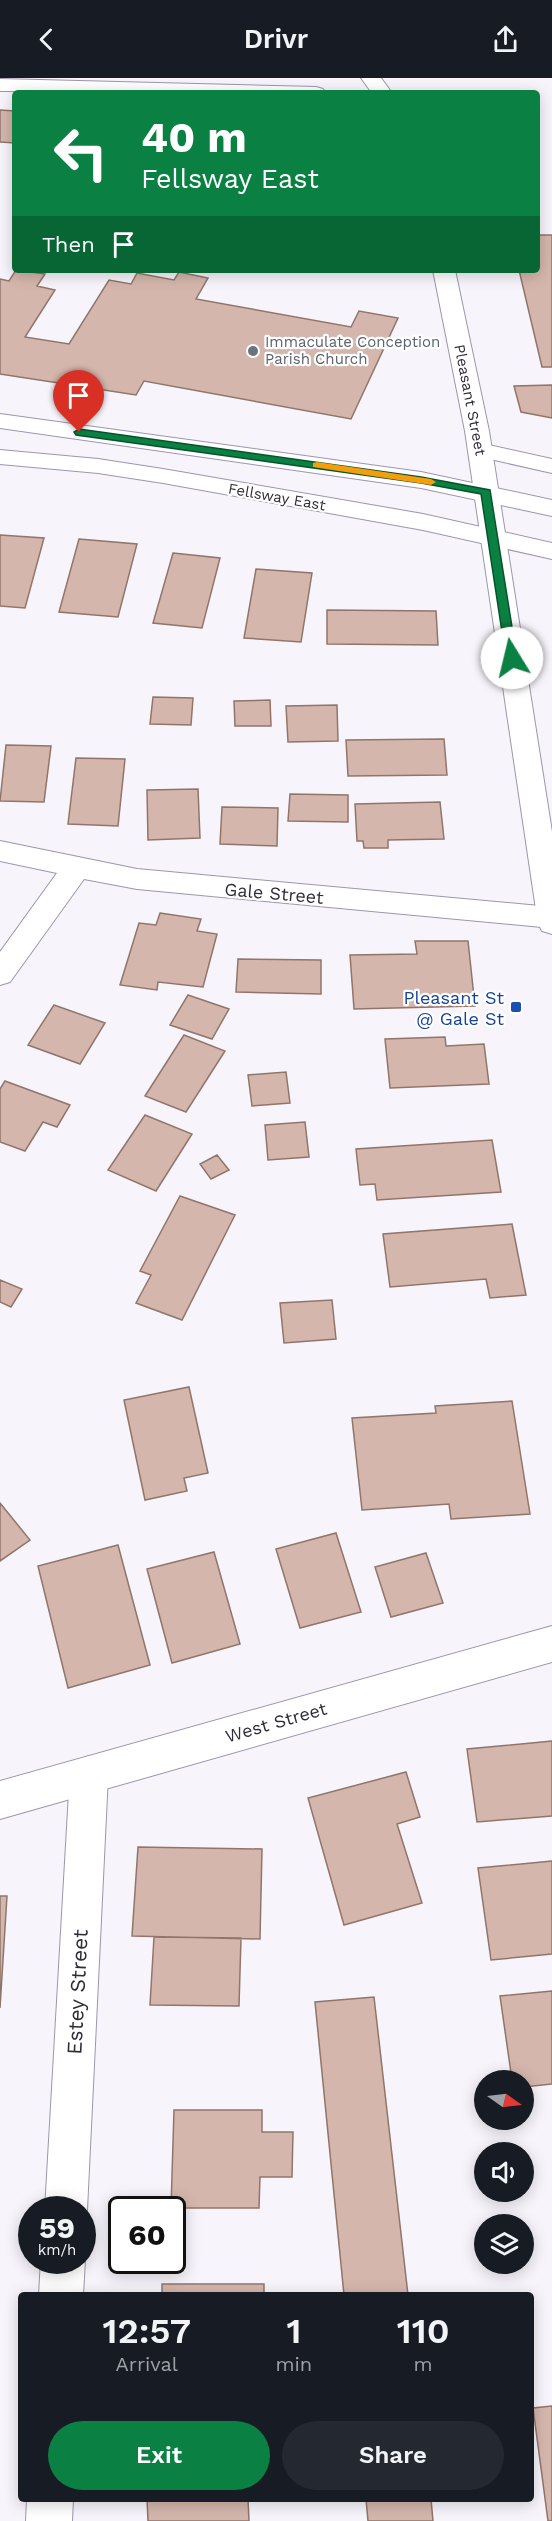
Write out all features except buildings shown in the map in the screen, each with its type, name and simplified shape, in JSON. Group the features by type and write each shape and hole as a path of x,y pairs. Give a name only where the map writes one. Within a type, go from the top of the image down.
{"main road":[{"path":"0,85 198,90"},
{"name":"Pleasant Street","path":"445,273 480,450 552,920"},
{"name":"Fellsway East","path":"0,422 351,470 486,492 552,508"},
{"path":"480,450 552,466"},
{"name":"Fellsway East","path":"0,457 98,466 164,476 492,536 552,551"},
{"name":"Gale Street","path":"0,851 76,868 191,885 552,920"},
{"path":"0,974 76,868"},
{"name":"West Street","path":"0,1800 552,1644"},
{"name":"Estey Street","path":"67,2196 89,1775"},
{"path":"61,2292 62,2274"},
{"path":"49,2521 50,2502"}],"slow traffic":[{"path":"317,465 431,482"}],"place":[{"name":"Immaculate Conception Parish Church","path":"253,351"},
{"name":"Pleasant St @ Gale St","path":"516,1007"}],"route":[{"path":"79,432 421,480 486,492 512,658"}]}
